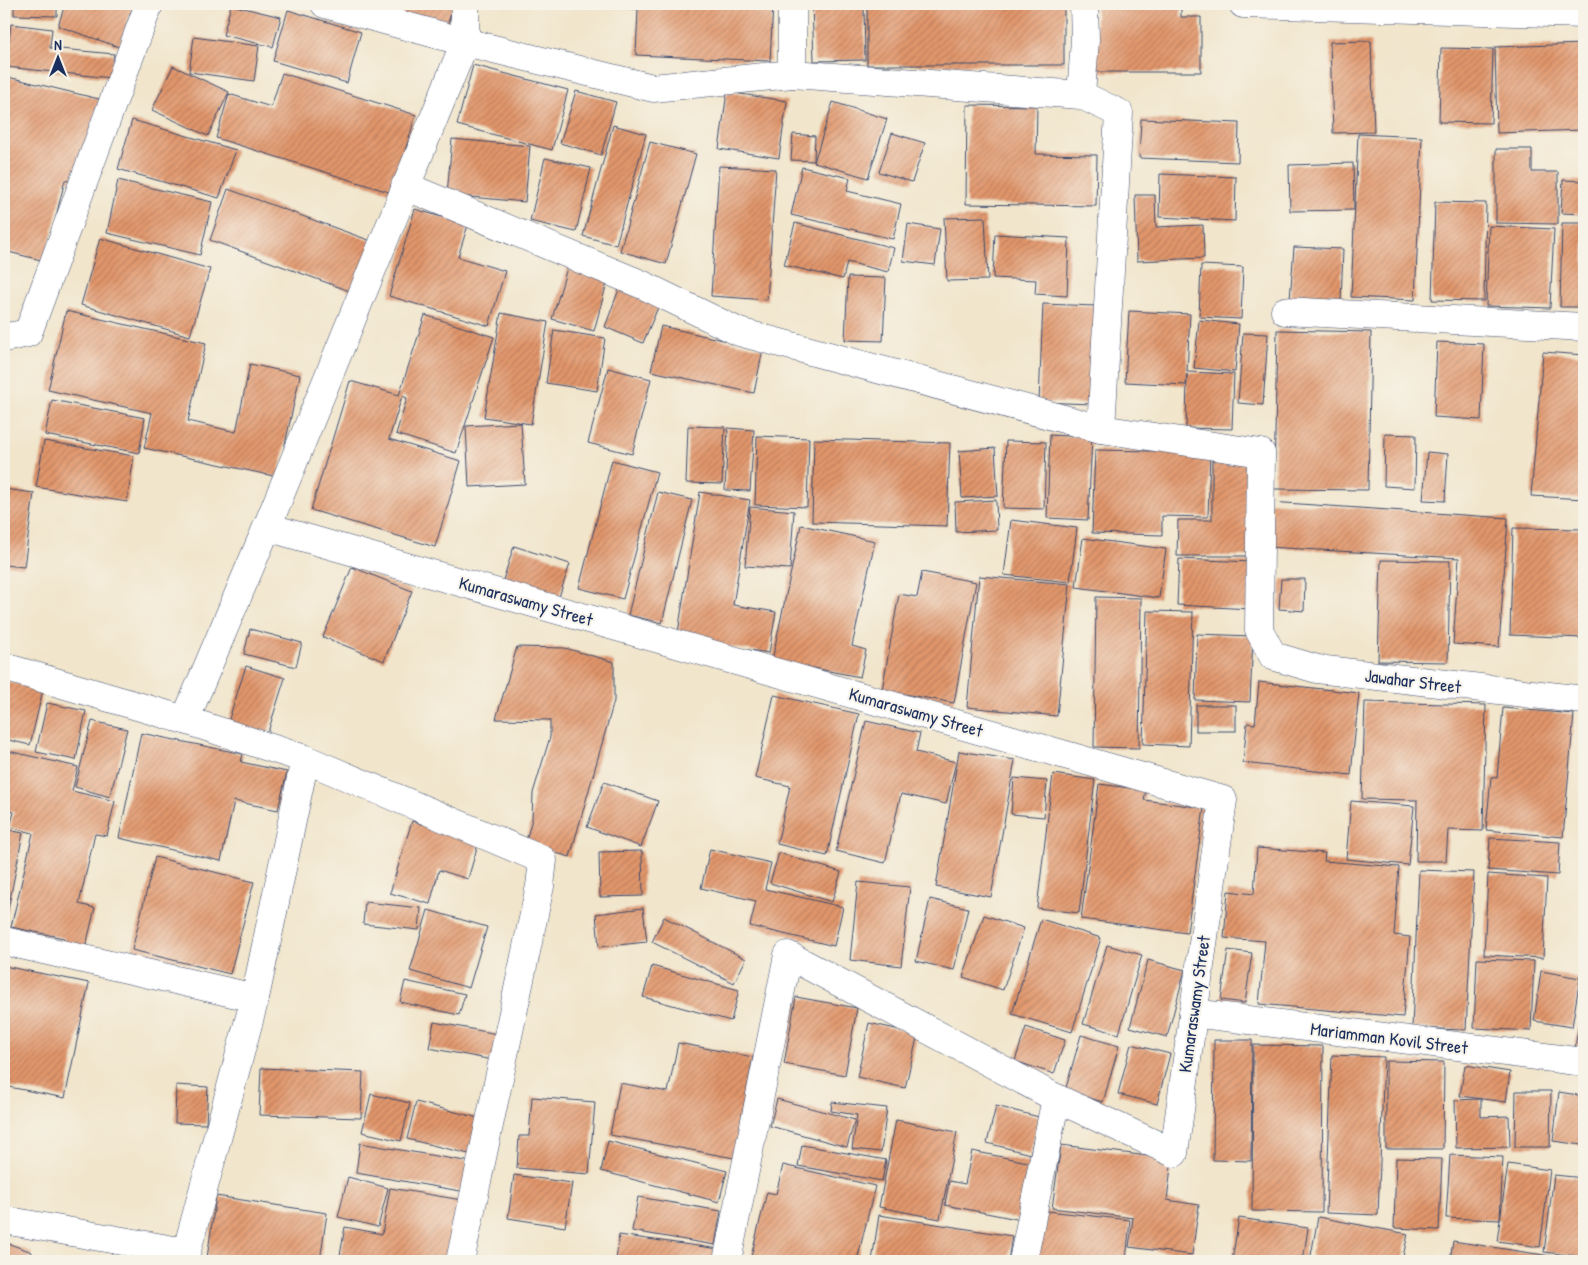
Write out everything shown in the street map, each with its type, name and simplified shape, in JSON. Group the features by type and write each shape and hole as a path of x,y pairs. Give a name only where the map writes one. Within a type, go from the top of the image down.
{"street":[{"path":"4,335 9,337 28,333 149,4"},
{"path":"326,4 465,42 653,88 792,74 1081,95 1119,113 1101,429 739,332 643,285 405,186"},
{"path":"185,720 465,42 465,4"},
{"path":"792,4 792,74"},
{"path":"1081,95 1085,40 1084,4"},
{"path":"1243,4 1584,14"},
{"path":"1285,311 1584,327"},
{"name":"Jawahar Street","path":"1101,429 1261,453 1259,630 1273,656 1318,669 1584,700"},
{"name":"Kumaraswamy Street","path":"266,527 1223,800 1174,1152 1056,1098"},
{"path":"4,667 185,720 305,759 543,860 540,886 460,1261"},
{"path":"4,1220 184,1257 255,998 305,759"},
{"path":"4,941 255,998"},
{"path":"727,1261 788,955 1056,1098 1023,1261"},
{"name":"Mariamman Kovil Street","path":"1193,1014 1584,1062"}],"building":[{"path":"14,4 57,4 57,16 14,15"},
{"path":"65,4 134,4 119,47 58,26"},
{"path":"389,4 454,4 446,29 387,10"},
{"path":"570,4 773,4 770,61 636,55 638,9 570,6"},
{"path":"812,4 864,4 865,60 814,61"},
{"path":"867,4 1064,4 1064,65 867,65"},
{"path":"1096,4 1181,4 1181,17 1201,17 1201,72 1096,72"},
{"path":"231,5 281,17 273,47 223,35"},
{"path":"288,10 361,32 347,83 273,61"},
{"path":"4,24 8,25 4,37"},
{"path":"11,24 52,29 50,48 114,54 111,78 6,67"},
{"path":"194,37 259,46 254,81 189,72"},
{"path":"1371,41 1374,132 1333,133 1330,42"},
{"path":"1584,44 1584,130 1497,133 1495,47"},
{"path":"1441,48 1493,49 1491,123 1439,122"},
{"path":"473,65 568,90 552,150 457,125"},
{"path":"173,66 229,92 208,136 152,110"},
{"path":"282,73 416,115 392,193 216,138 229,94 271,107"},
{"path":"4,76 99,99 78,183 65,180 45,261 4,251"},
{"path":"576,91 616,102 601,155 560,143"},
{"path":"727,92 787,101 779,158 719,149"},
{"path":"833,102 887,119 868,178 814,162"},
{"path":"967,105 1037,106 1036,154 1097,155 1096,206 966,204"},
{"path":"1141,119 1239,123 1238,162 1139,158"},
{"path":"132,120 236,150 219,198 118,169"},
{"path":"613,125 646,134 616,245 583,236"},
{"path":"892,133 925,143 912,182 879,172"},
{"path":"793,134 815,136 814,161 791,160"},
{"path":"1358,134 1422,137 1415,300 1351,297"},
{"path":"452,139 530,146 525,202 447,195"},
{"path":"650,142 696,154 666,264 620,251"},
{"path":"1496,149 1532,149 1532,172 1558,172 1558,224 1496,223"},
{"path":"545,158 591,168 576,232 530,221"},
{"path":"1353,163 1354,210 1290,211 1289,165"},
{"path":"719,166 776,169 767,300 711,296"},
{"path":"802,167 850,178 847,191 901,204 893,239 791,215"},
{"path":"1160,174 1236,177 1235,221 1159,217"},
{"path":"118,180 212,202 200,255 107,233"},
{"path":"1563,180 1584,181 1584,214 1561,213"},
{"path":"228,189 374,242 355,293 210,240"},
{"path":"1135,195 1155,195 1156,227 1203,225 1204,258 1137,261"},
{"path":"1435,202 1486,203 1484,301 1432,300"},
{"path":"415,209 468,225 458,257 505,271 489,326 389,296"},
{"path":"985,217 988,280 947,281 944,218"},
{"path":"795,223 894,248 888,272 847,262 843,279 784,265"},
{"path":"1562,223 1584,223 1584,307 1560,307"},
{"path":"908,224 940,229 935,265 903,261"},
{"path":"1489,226 1554,229 1550,308 1486,306"},
{"path":"995,234 1069,238 1067,296 1035,294 1036,280 993,278"},
{"path":"100,238 210,269 190,336 81,305"},
{"path":"1294,247 1343,249 1341,302 1290,300"},
{"path":"1201,265 1243,267 1241,319 1199,317"},
{"path":"567,268 608,279 594,331 552,319"},
{"path":"848,277 886,278 883,341 845,340"},
{"path":"619,289 659,305 643,343 605,327"},
{"path":"1043,304 1096,306 1092,404 1039,402"},
{"path":"66,311 206,343 188,421 236,432 250,364 300,375 278,477 144,448 152,413 48,390"},
{"path":"1129,311 1190,314 1187,372 1234,374 1232,429 1186,428 1187,374 1186,385 1125,382"},
{"path":"501,313 548,322 531,424 484,417"},
{"path":"425,315 494,337 456,453 396,434 407,398 402,396 389,439 461,461 435,547 311,510 350,381 399,395"},
{"path":"1199,320 1239,324 1235,372 1194,368"},
{"path":"661,326 763,349 754,393 651,371"},
{"path":"554,330 605,338 597,391 546,383"},
{"path":"1277,330 1371,332 1368,490 1274,489"},
{"path":"1243,333 1268,334 1263,405 1238,403"},
{"path":"1437,342 1484,344 1481,420 1434,417"},
{"path":"1543,352 1584,355 1584,499 1531,496"},
{"path":"608,368 651,379 632,454 588,443"},
{"path":"52,400 145,418 139,453 45,435"},
{"path":"521,423 525,484 469,487 466,426"},
{"path":"688,426 725,427 722,484 686,483"},
{"path":"728,428 754,430 750,491 725,490"},
{"path":"1385,434 1416,435 1415,488 1384,486"},
{"path":"1050,435 1092,437 1088,520 1047,518"},
{"path":"757,436 809,438 807,507 755,505"},
{"path":"814,439 950,443 947,526 812,522"},
{"path":"44,441 134,456 127,502 36,487"},
{"path":"1006,441 1046,442 1044,509 1003,508"},
{"path":"995,448 998,496 962,498 959,451"},
{"path":"1095,450 1210,452 1208,517 1162,516 1162,535 1092,533"},
{"path":"1427,452 1448,454 1445,501 1423,500"},
{"path":"612,460 657,472 623,599 579,588"},
{"path":"1212,460 1250,461 1249,556 1177,556 1178,520 1212,520"},
{"path":"4,489 34,493 24,567 4,565"},
{"path":"658,492 692,500 662,623 628,615"},
{"path":"700,492 750,500 733,605 776,612 769,653 677,639"},
{"path":"996,500 997,530 956,532 955,502"},
{"path":"1270,502 1508,518 1499,647 1453,644 1459,558 1267,547"},
{"path":"750,507 794,511 790,569 745,566"},
{"path":"1011,520 1077,528 1070,582 1004,575"},
{"path":"801,525 875,541 852,646 866,650 860,677 772,660"},
{"path":"1513,528 1584,529 1584,638 1510,635"},
{"path":"1083,538 1166,549 1159,598 1076,587"},
{"path":"514,546 570,564 559,597 503,580"},
{"path":"1179,559 1252,562 1250,609 1177,605"},
{"path":"1381,560 1450,561 1448,662 1378,661"},
{"path":"352,567 412,591 384,661 323,637"},
{"path":"922,572 976,582 954,703 882,690 899,594 917,597"},
{"path":"979,576 1070,584 1057,716 967,707"},
{"path":"1281,579 1305,579 1304,611 1279,609"},
{"path":"1096,597 1141,598 1139,748 1094,747"},
{"path":"1147,611 1193,612 1189,746 1143,744"},
{"path":"250,629 302,643 296,667 244,654"},
{"path":"1197,634 1253,636 1250,702 1195,700"},
{"path":"517,647 565,648 614,662 614,701 570,857 525,844 532,819 533,793 550,737 550,720 496,719"},
{"path":"246,666 285,678 267,735 228,722"},
{"path":"4,681 43,690 30,745 4,739"},
{"path":"1259,682 1359,693 1351,775 1243,763 1247,723 1255,724"},
{"path":"774,695 859,714 827,856 777,844 790,786 755,778"},
{"path":"1365,702 1486,705 1483,831 1448,830 1446,861 1416,861 1417,800 1362,799"},
{"path":"47,703 86,711 76,760 36,752"},
{"path":"1196,705 1236,705 1236,731 1196,731"},
{"path":"1503,708 1574,714 1563,837 1486,830 1491,777 1497,778"},
{"path":"92,721 127,729 110,797 75,787"},
{"path":"866,721 920,733 916,752 956,762 946,804 901,794 885,863 836,851"},
{"path":"141,733 243,754 241,762 287,772 278,810 234,801 221,861 119,838"},
{"path":"4,750 78,767 72,791 115,801 107,836 95,834 79,904 95,908 85,950 62,945 64,938 11,927 33,833 10,827 14,812 4,809"},
{"path":"959,751 1015,760 991,897 936,887"},
{"path":"1053,774 1095,780 1079,913 1037,908"},
{"path":"1014,778 1047,781 1044,817 1011,814"},
{"path":"604,782 658,801 641,847 587,827"},
{"path":"1099,784 1146,790 1144,800 1204,808 1187,933 1081,919"},
{"path":"1351,801 1414,806 1408,865 1346,859"},
{"path":"412,821 479,841 468,879 439,870 430,904 390,893"},
{"path":"4,829 23,833 5,925 4,925"},
{"path":"1490,838 1560,842 1558,875 1488,870"},
{"path":"1257,848 1325,853 1324,861 1399,867 1394,935 1410,937 1403,1017 1259,1004 1265,941 1224,938 1228,891 1254,894"},
{"path":"710,849 771,863 765,889 843,907 834,946 750,926 756,901 701,888"},
{"path":"642,851 643,896 600,897 599,852"},
{"path":"779,853 841,872 832,902 770,883"},
{"path":"155,857 254,882 230,974 132,950"},
{"path":"1419,870 1474,872 1466,1030 1412,1028"},
{"path":"1488,874 1547,878 1543,958 1484,955"},
{"path":"858,882 910,887 901,966 850,960"},
{"path":"930,899 968,908 954,970 916,961"},
{"path":"365,902 421,908 419,930 363,924"},
{"path":"643,908 647,942 599,947 596,914"},
{"path":"428,910 487,927 469,988 410,971"},
{"path":"984,915 1024,928 1003,990 963,977"},
{"path":"664,917 746,959 734,983 652,942"},
{"path":"1041,919 1101,938 1072,1032 1012,1014"},
{"path":"1107,945 1142,955 1119,1034 1083,1024"},
{"path":"1228,950 1252,953 1245,1003 1221,1000"},
{"path":"1477,959 1534,961 1531,1031 1474,1028"},
{"path":"1148,960 1185,970 1167,1037 1130,1027"},
{"path":"4,966 89,983 65,1098 4,1086"},
{"path":"652,966 739,990 731,1021 643,997"},
{"path":"1541,971 1580,978 1572,1027 1534,1021"},
{"path":"405,981 465,994 459,1015 400,1002"},
{"path":"796,997 857,1008 845,1075 784,1064"},
{"path":"1584,1000 1584,1049 1575,1047"},
{"path":"434,1022 503,1035 498,1061 429,1048"},
{"path":"869,1023 918,1034 905,1088 857,1077"},
{"path":"1026,1027 1065,1040 1054,1074 1015,1061"},
{"path":"1081,1035 1119,1046 1103,1102 1065,1091"},
{"path":"1214,1040 1252,1040 1251,1161 1213,1160"},
{"path":"678,1043 753,1057 734,1158 610,1135 620,1083 668,1092"},
{"path":"1131,1044 1170,1054 1157,1104 1118,1094"},
{"path":"1253,1045 1323,1046 1322,1212 1252,1211"},
{"path":"1332,1055 1384,1057 1378,1215 1326,1213"},
{"path":"1386,1061 1444,1062 1443,1149 1386,1149"},
{"path":"1465,1065 1510,1072 1506,1102 1460,1096"},
{"path":"261,1068 363,1072 361,1118 259,1115"},
{"path":"176,1085 208,1087 206,1124 175,1123"},
{"path":"1516,1091 1551,1091 1550,1147 1515,1147"},
{"path":"1559,1092 1584,1096 1582,1145 1553,1141"},
{"path":"371,1094 410,1103 401,1141 362,1132"},
{"path":"532,1097 595,1102 589,1174 517,1168 519,1136 529,1136"},
{"path":"777,1099 855,1120 847,1147 770,1126"},
{"path":"1481,1099 1481,1117 1509,1116 1510,1147 1456,1148 1455,1100"},
{"path":"416,1102 483,1119 473,1155 407,1139"},
{"path":"832,1102 887,1108 881,1152 852,1149 857,1115 831,1111"},
{"path":"996,1106 1039,1117 1030,1154 987,1143"},
{"path":"896,1120 957,1132 940,1219 879,1207"},
{"path":"608,1141 727,1171 719,1202 601,1171"},
{"path":"360,1143 471,1162 466,1192 356,1173"},
{"path":"802,1145 886,1160 882,1181 798,1166"},
{"path":"1061,1145 1172,1159 1167,1200 1199,1205 1192,1255 1129,1247 1133,1218 1052,1208"},
{"path":"972,1151 1038,1164 1027,1221 945,1205 949,1181 965,1184"},
{"path":"1450,1155 1503,1157 1500,1220 1446,1218"},
{"path":"1396,1158 1442,1159 1439,1230 1394,1228"},
{"path":"1508,1164 1550,1170 1540,1247 1497,1241"},
{"path":"783,1165 875,1186 857,1261 750,1261 767,1192 776,1194"},
{"path":"514,1175 572,1183 565,1227 508,1218"},
{"path":"1554,1175 1584,1178 1584,1257 1544,1252"},
{"path":"348,1177 388,1188 378,1227 338,1217"},
{"path":"390,1188 468,1201 458,1261 339,1261 345,1227 382,1234"},
{"path":"216,1196 327,1213 320,1261 226,1261 207,1258"},
{"path":"638,1197 721,1211 715,1245 632,1231"},
{"path":"1038,1210 1130,1220 1126,1261 1079,1261 1033,1256"},
{"path":"879,1215 1012,1236 1008,1261 872,1261"},
{"path":"1318,1217 1408,1234 1402,1261 1310,1261"},
{"path":"1239,1218 1308,1228 1303,1261 1232,1261"},
{"path":"619,1235 719,1249 718,1261 616,1261"},
{"path":"1453,1241 1576,1260 1450,1261"},
{"path":"4,1242 32,1252 29,1261 4,1261"}]}
